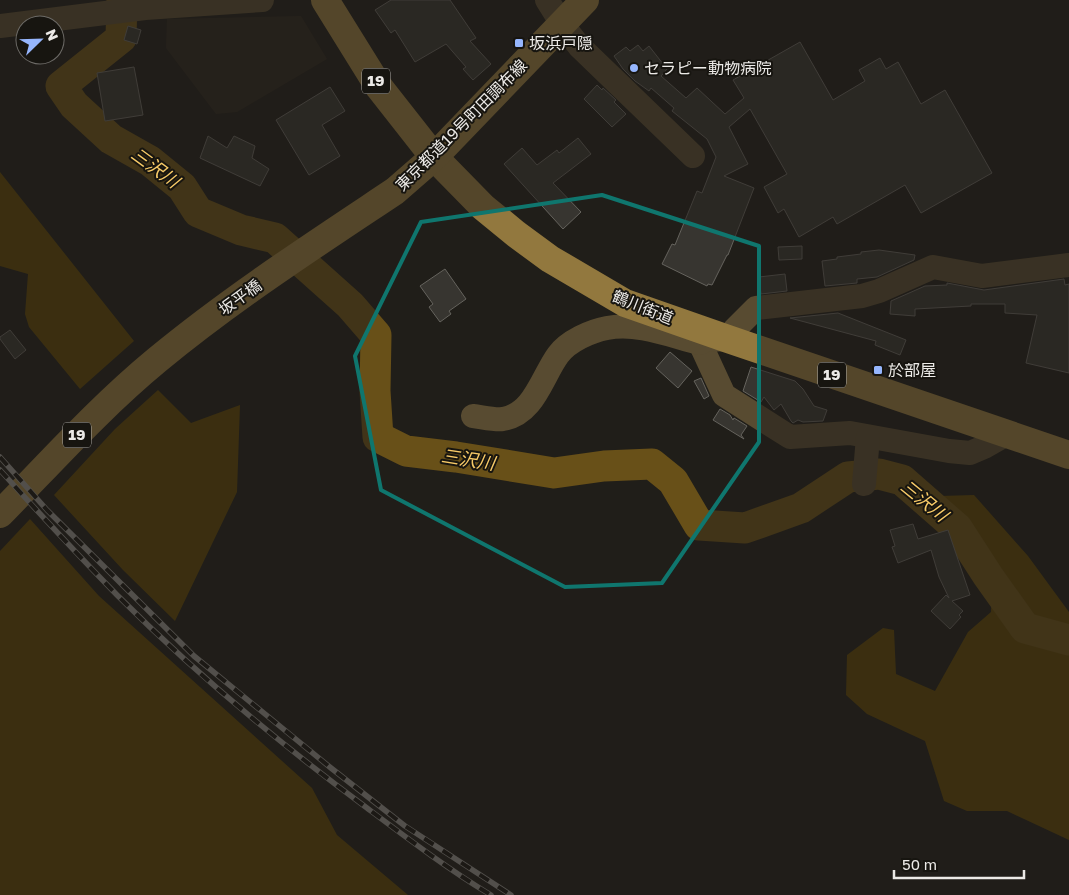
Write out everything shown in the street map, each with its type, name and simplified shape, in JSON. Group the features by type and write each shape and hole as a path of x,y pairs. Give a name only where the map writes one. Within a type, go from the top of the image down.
{"main road":[{"name":"鶴川街道","path":"325,0 380,87 434,157 483,207 550,259 625,303 728,340 1069,455"},
{"name":"東京都道19号町田調布線","path":"326,238 395,191 434,157 584,0"},
{"name":"坂平橋","path":"0,514 99,413 157,360 241,295 326,238"}],"street":[{"path":"0,26 145,8 262,0"},
{"path":"547,0 562,24 584,52 692,156"},
{"path":"472,416 503,419 522,411 534,397 559,354 569,345 590,333 608,328 637,327 700,343 707,340 728,340 735,329 756,308 862,296 879,291 932,267 982,276 1069,265"},
{"path":"700,343 724,395 790,437 850,433 867,446 970,453 1005,434"},
{"path":"864,484 867,446"}],"highlighted area":[{"path":"602,195 759,246 759,442 662,583 565,587 381,490 355,356 421,222"}],"shaded area":[{"path":"301,16 327,59 237,112 216,114 166,48 167,19"},
{"path":"0,172 134,341 80,389 29,327 25,314 28,274 0,266"},
{"path":"158,390 191,423 240,405 237,492 175,621 123,570 54,495 115,429"},
{"path":"974,495 1028,556 1069,612 1069,840 1007,811 967,811 944,801 925,741 867,714 846,695 847,655 883,628 894,630 896,674 935,691 968,632 991,612 993,561 940,496"},
{"path":"30,519 99,596 312,788 337,835 408,895 0,895 0,551"}],"building":[{"path":"391,0 450,0 476,38 470,41 491,64 473,80 463,69 466,67 446,44 415,62 395,30 391,33 375,10"},
{"path":"128,26 141,30 137,44 124,40"},
{"path":"800,42 833,100 865,81 859,70 880,58 886,69 898,62 921,104 945,90 992,173 921,213 905,185 837,224 833,217 799,237 784,209 778,213 764,187 787,174 750,109 729,127 748,164 724,176 754,188 728,255 712,285 708,284 707,286 662,264 672,244 675,245 697,191 702,193 716,157 707,139 672,111 674,108 651,88 649,91 635,81 614,56 626,47 630,51 638,45 643,51 649,46 667,69 661,76 686,98 697,88 725,114 744,98 733,80"},
{"path":"134,67 143,115 105,121 97,73"},
{"path":"597,85 616,100 614,102 626,114 612,127 584,99"},
{"path":"330,87 345,111 322,125 340,156 309,175 276,120"},
{"path":"208,136 227,148 234,136 255,146 252,158 269,169 260,186 200,158"},
{"path":"578,138 591,154 553,183 581,212 563,229 504,164 522,148 537,165 557,150 559,153"},
{"path":"802,246 802,259 779,260 778,247"},
{"path":"879,250 915,255 914,260 877,277 857,279 857,283 825,286 822,261"},
{"path":"445,269 466,299 449,311 451,314 440,322 429,307 433,304 420,286"},
{"path":"785,274 787,291 761,294 759,277"},
{"path":"1064,279 1065,285 1069,284 1069,373 1026,363 1037,315 1005,313 1005,304 971,304 971,306 915,309 915,316 890,314 891,301 925,286 947,285 947,283 984,290"},
{"path":"838,313 906,340 900,355 875,345 876,341 790,318"},
{"path":"10,330 26,350 15,359 0,339"},
{"path":"670,352 692,371 678,388 656,368"},
{"path":"751,367 795,381 803,389 814,406 827,410 823,421 803,422 798,420 793,423 781,404 774,410 764,397 761,402 743,391"},
{"path":"701,378 709,396 704,399 694,381"},
{"path":"720,409 730,415 733,420 734,418 747,426 741,435 744,439 713,420"},
{"path":"913,524 918,539 948,530 970,595 952,601 963,611 959,615 961,617 950,629 931,611 946,595 949,598 939,577 931,550 898,563 892,547 895,546 890,530"}],"waterway":[{"name":"三沢川","path":"122,0 121,38 61,86 74,105 111,139 150,161 182,187 198,212 241,230 275,238 350,305 376,335 375,391 378,437 406,451 554,473 604,466 652,464 673,481 699,525 745,528 801,508 848,477 879,474 902,480 957,528 1025,628 1069,640"}],"railway":[{"path":"0,457 47,510 194,656 405,826 511,895"},
{"path":"0,470 146,624 238,706 334,783 428,853 491,895"}],"place":[{"name":"坂浜戸隠","path":"519,43"},
{"name":"セラピー動物病院","path":"634,68"},
{"name":"於部屋","path":"878,370"}]}
